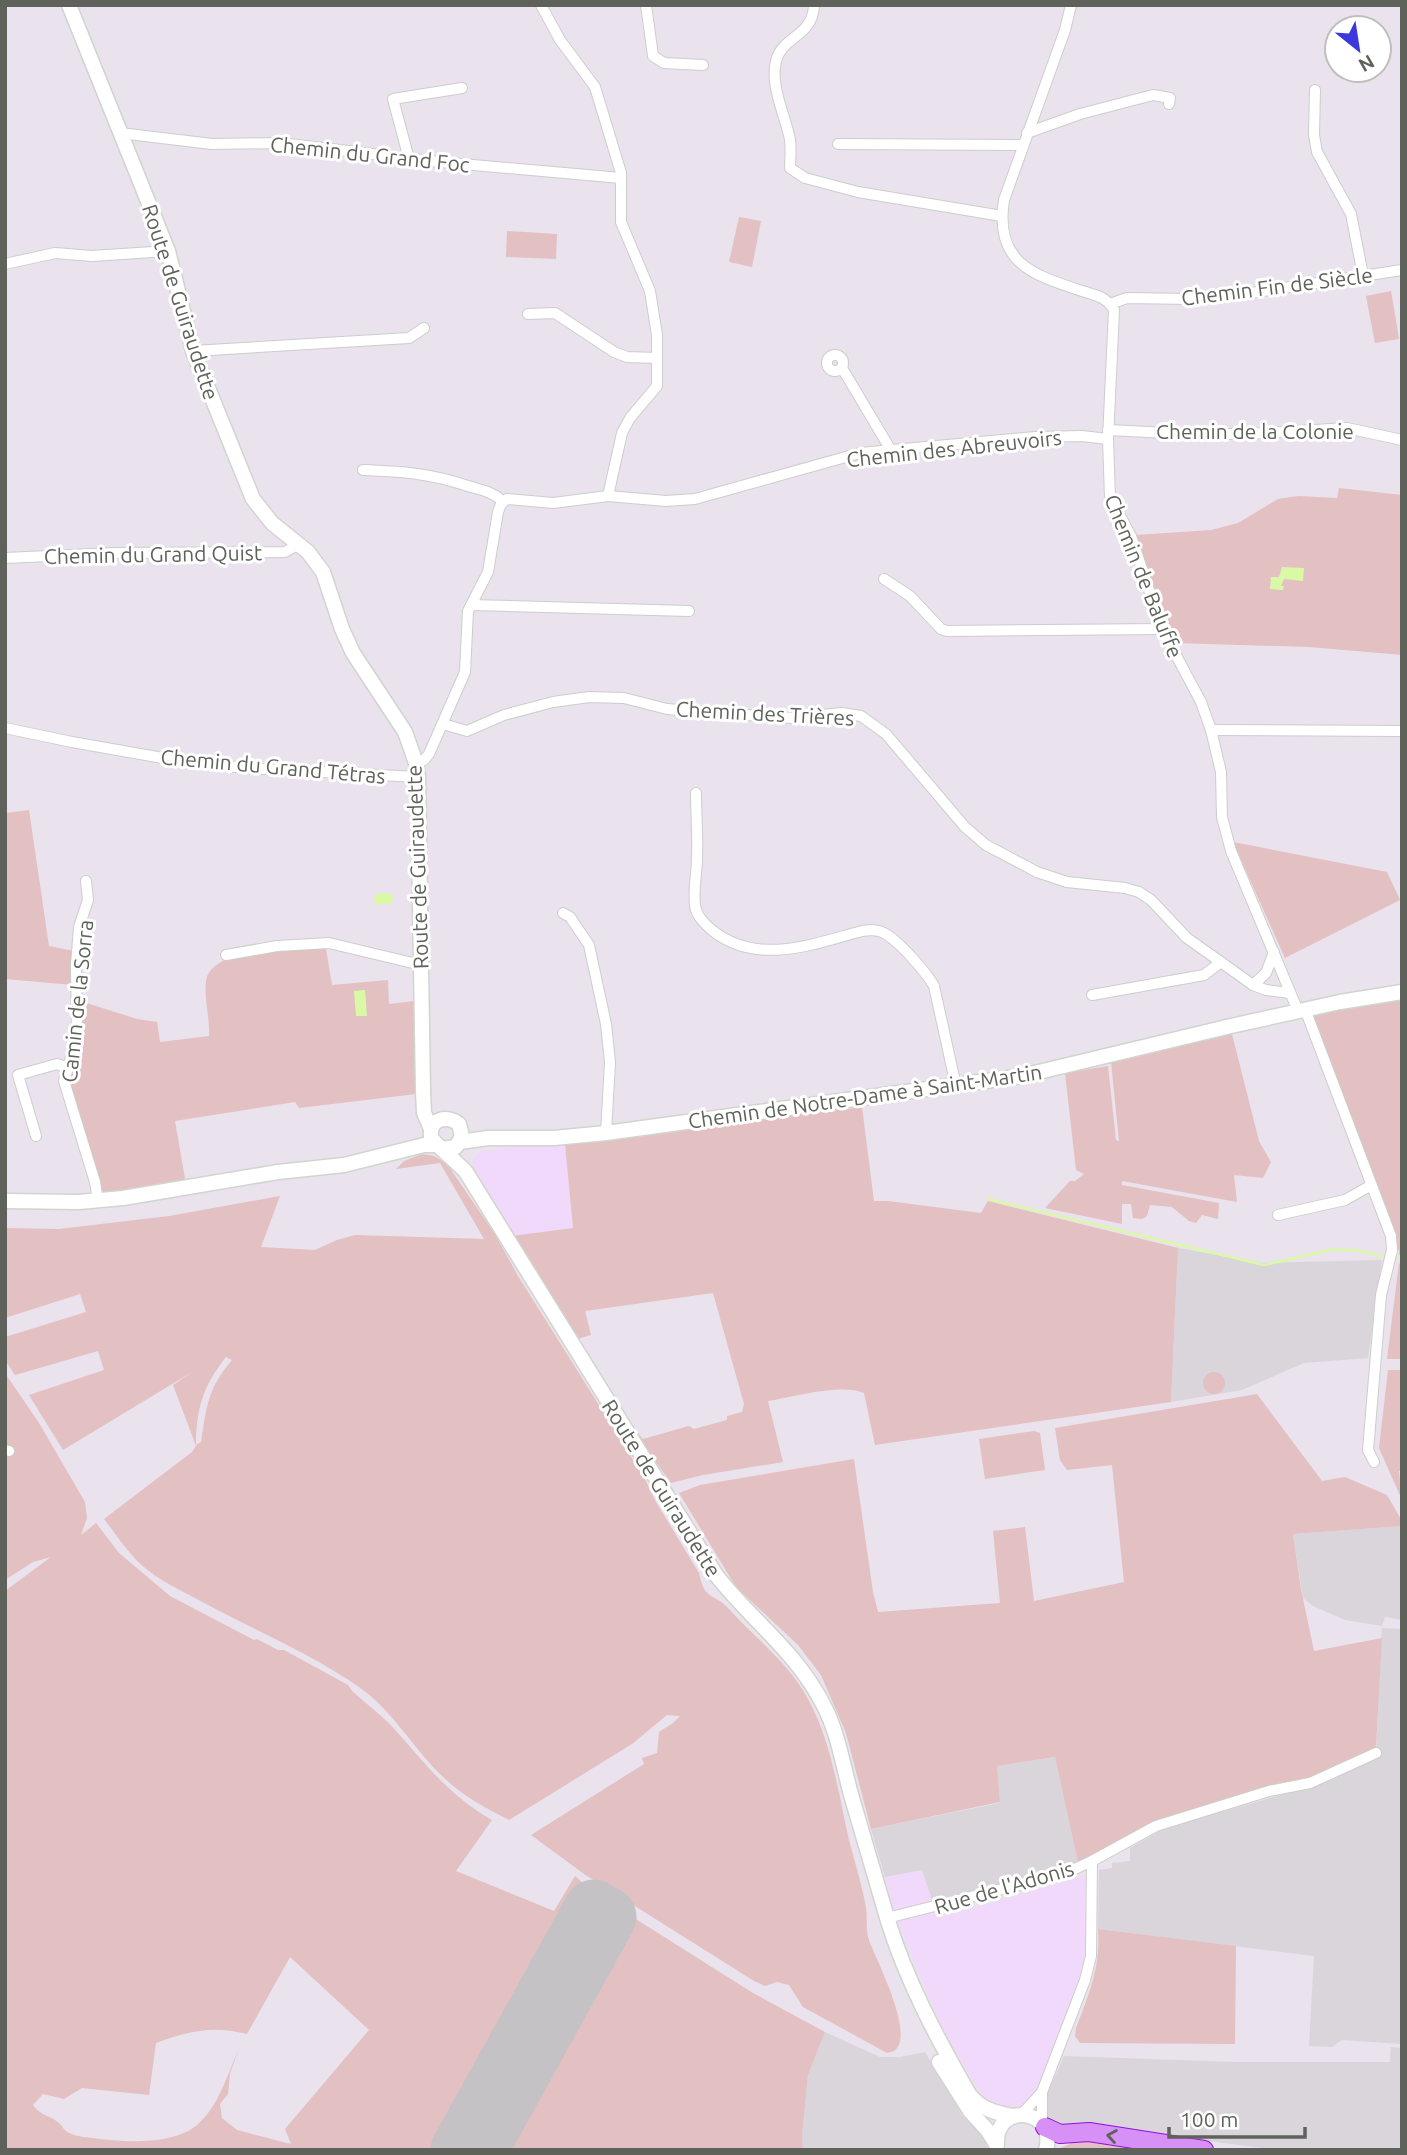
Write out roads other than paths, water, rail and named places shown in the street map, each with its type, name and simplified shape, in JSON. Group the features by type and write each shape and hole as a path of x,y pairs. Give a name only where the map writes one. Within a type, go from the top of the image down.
{"highway":[{"path":"1043,2125 1060,2134 1089,2132 1204,2150"}],"street":[{"name":"Route de Guiraudette","path":"69,5 168,251 193,351 253,499 272,523 299,544 323,572 348,641 405,732 417,770 424,1100 431,1111 436,1135 466,1172 709,1566 730,1592 789,1651 814,1688 834,1728 887,1918 913,1988 935,2035 969,2094 976,2103 986,2109 1036,2119 1043,2125"},
{"path":"541,5 560,40 595,87 621,178 621,222 650,291 657,335 657,386 630,418 622,433 608,496"},
{"path":"646,5 653,56 664,63 703,65"},
{"path":"814,5 810,24 788,44 776,61 778,95 790,139 790,168 804,178 858,192 1002,216"},
{"path":"1072,5 1004,200 1003,233 1010,249 1022,265 1044,278 1103,298 1110,304"},
{"path":"409,159 393,99 462,88"},
{"path":"1315,89 1314,135 1317,152 1352,214 1363,275"},
{"path":"1027,133 1080,114 1153,95 1170,98 1169,104"},
{"name":"Chemin du Grand Foc","path":"120,134 212,144 281,143 409,159 621,178"},
{"path":"838,144 1023,145"},
{"path":"5,264 55,253 92,256 168,251"},
{"name":"Chemin Fin de Siècle","path":"1110,304 1127,298 1190,299 1237,295 1402,270"},
{"name":"Chemin de Baluffe","path":"1110,304 1115,316 1108,435 1110,497 1132,536 1162,629 1201,702 1211,730 1221,772 1222,817 1231,851 1289,992 1302,1010 1353,1132 1370,1186 1391,1236 1392,1250 1381,1295 1368,1450 1374,1462"},
{"path":"528,314 555,313 614,352 627,357 657,358"},
{"path":"193,351 409,338 424,328"},
{"path":"842,368 892,452"},
{"name":"Chemin de la Colonie","path":"1108,435 1237,434 1354,428 1402,440"},
{"name":"Chemin des Abreuvoirs","path":"503,502 509,499 552,503 608,496 666,501 695,499 860,453 1035,437 1108,435"},
{"path":"363,470 438,476 492,494 503,502 496,518 488,572 468,611 465,672 429,754 417,770"},
{"name":"Chemin du Grand Quist","path":"5,558 105,553 285,552 299,544"},
{"path":"884,579 910,596 941,629 947,631 1162,629"},
{"path":"472,605 689,611"},
{"name":"Chemin des Trières","path":"443,724 467,731 504,715 553,702 589,697 624,698 667,709 768,717 794,718 842,713 861,716 886,734 960,822 986,845 1037,873 1067,882 1139,892 1151,900 1178,931 1253,985 1266,990 1289,992"},
{"name":"Chemin du Grand Tétras","path":"5,728 185,762 235,767 417,770"},
{"path":"1211,730 1402,732"},
{"path":"696,793 698,855 695,906 700,918 724,940 746,948 784,950 862,931 873,930 885,934 934,986 956,1086"},
{"name":"Camin de la Sorra","path":"86,881 88,900 79,927 76,966 77,1036 64,1081 95,1182 98,1201"},
{"path":"563,913 570,917 589,945 606,1024 610,1062 606,1133"},
{"path":"226,956 277,946 329,943 421,965"},
{"path":"1253,985 1266,973 1273,952"},
{"path":"1093,995 1204,975 1221,962"},
{"name":"Chemin de Notre-Dame à Saint-Martin","path":"436,1135 452,1148 460,1139 554,1138 606,1133 956,1086 1022,1076 1302,1010 1402,992"},
{"path":"36,1136 18,1075 57,1064 68,1068"},
{"path":"5,1201 98,1201 344,1164 424,1145 453,1120 460,1139"},
{"name":"Route de Guiraudette","path":"460,1139 466,1172"},
{"path":"1278,1215 1345,1200 1370,1186"},
{"path":"1091,1861 1156,1826 1269,1791 1310,1783 1376,1753"},
{"name":"Route de Guiraudette","path":"852,1800 881,1928 898,1972 948,2079 997,2147"},
{"name":"Route de Guiraudette","path":"855,1818 883,1916 887,1918"},
{"name":"Rue de l'Adonis","path":"887,1918 1066,1873 1091,1861 1092,1947 1089,1964 1081,1992 1042,2092 1040,2109 1043,2125"},
{"name":"Rue de l'Adonis","path":"1018,2115 1042,2092"},
{"path":"997,2147 1000,2127 1018,2115"},
{"path":"1043,2125 1048,2135 1046,2150"}],"waterway":[{"path":"988,1199 1264,1265 1335,1249 1382,1256"},
{"path":"1398,1256 1402,1257"}]}
